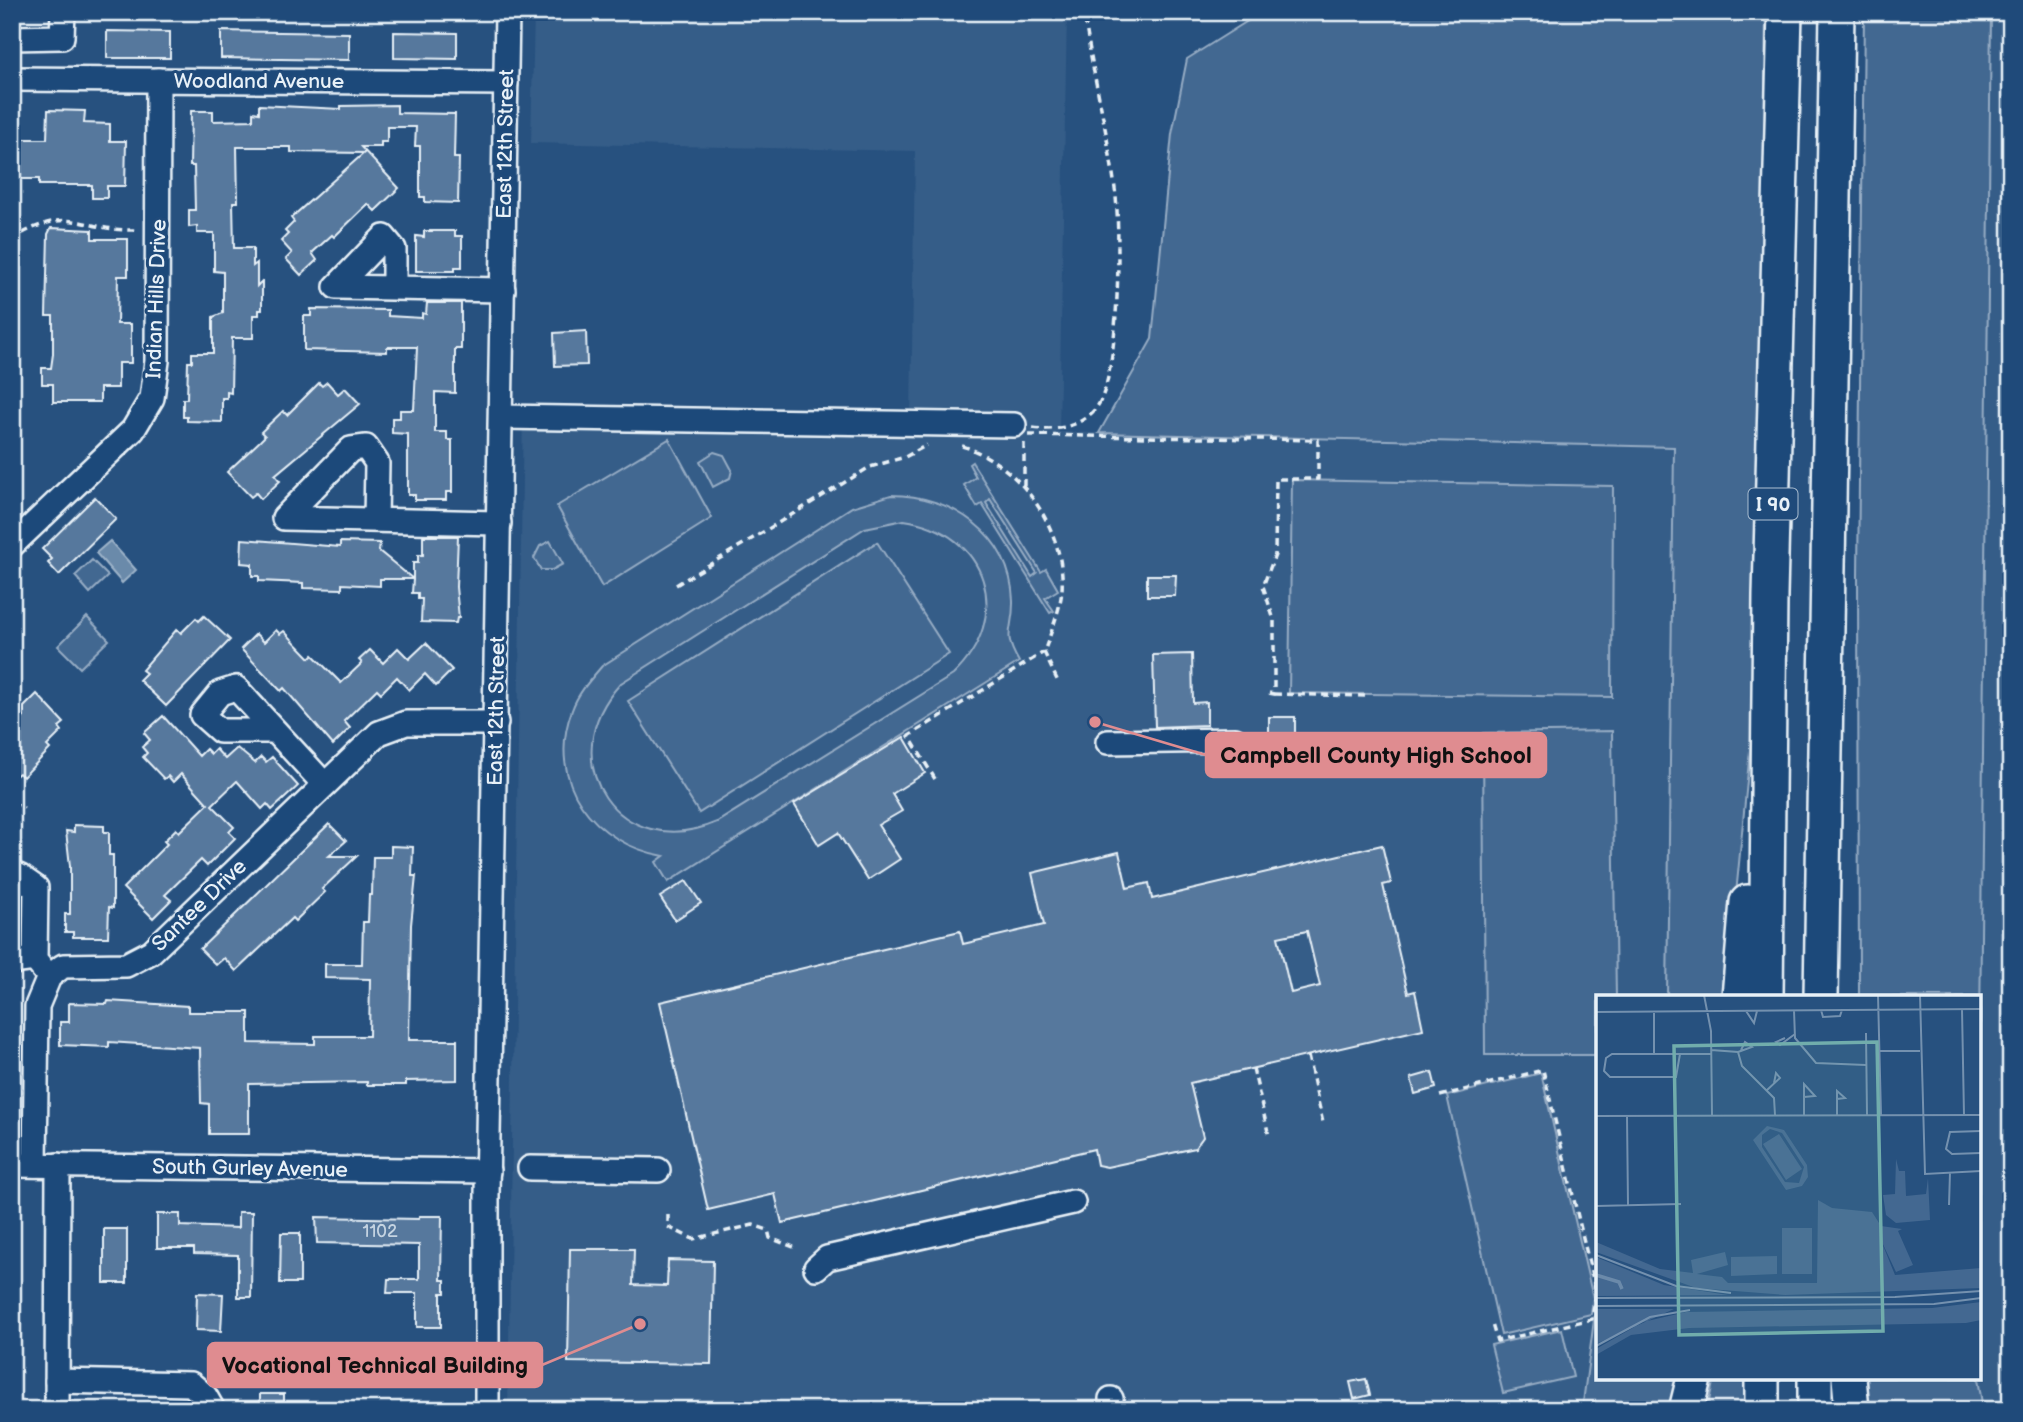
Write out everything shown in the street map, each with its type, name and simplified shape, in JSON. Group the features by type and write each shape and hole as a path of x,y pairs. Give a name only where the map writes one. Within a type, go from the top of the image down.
{"highway":[{"name":"I 90","path":"1766,995 1770,596 1785,12"},
{"name":"I 90","path":"1821,995 1837,12"},
{"name":"I 90","path":"1828,440 1840,995"},
{"name":"I 90","path":"1739,995 1770,596"},
{"path":"1686,1410 1694,1380"},
{"path":"1762,1380 1762,1410"},
{"path":"1815,1380 1815,1410"},
{"path":"1849,1380 1852,1410"}],"street":[{"path":"12,38 62,37 63,12"},
{"name":"East 12th Street","path":"487,1410 488,1171 507,12"},
{"name":"Woodland Avenue","path":"12,79 506,83"},
{"name":"Indian Hills Drive","path":"12,545 133,430 152,398 157,361 158,80"},
{"path":"394,288 503,290"},
{"path":"501,417 1014,425"},
{"path":"376,520 499,523"},
{"name":"Santee Drive","path":"32,966 126,965 151,952 379,733 406,723 496,723"},
{"path":"274,732 324,785"},
{"path":"1108,741 1235,740"},
{"path":"12,882 19,876 36,888 32,966 37,1006 24,1165"},
{"name":"South Gurley Avenue","path":"24,1165 488,1171"},
{"path":"57,1410 58,1165"},
{"path":"530,1168 658,1170"},
{"path":"816,1268 827,1258 1073,1202"},
{"path":"57,1381 191,1384 205,1396 213,1410"}],"path":[{"path":"1014,425 1043,429 1068,428 1085,419 1098,406 1111,366 1116,314 1116,198 1084,12"},
{"path":"12,239 53,220 73,219 131,230 158,229"},
{"path":"1024,487 1024,435 1318,440 1318,479 1276,479 1275,555 1263,586 1275,620 1272,693 1366,696"},
{"path":"676,584 870,467 933,444"},
{"path":"935,779 909,736 1044,652 1058,612 1062,590 1061,567 1052,534 1024,487 1002,464 982,452 952,445"},
{"path":"1044,652 1059,684"},
{"path":"12,803 24,808"},
{"path":"1308,1056 1323,1124"},
{"path":"1253,1068 1269,1136"},
{"path":"1440,1096 1543,1070 1596,1292 1592,1319 1497,1341 1492,1324"},
{"path":"668,1215 668,1227 694,1240 753,1226 768,1230 770,1238 796,1248"}],"shaded area":[{"path":"534,12 1067,12 1059,432 1674,447 1667,995 1596,995 1596,1305 1582,1410 508,1410 523,409 911,416 915,151 531,143"},
{"path":"1262,12 1766,12 1757,678 1726,995 1667,995 1674,447 1099,433 1152,339 1172,134 1187,59"},
{"path":"1864,12 1991,12 1980,995 1859,995 1858,576"},
{"path":"1991,12 2011,12 2011,1410 1983,1410 1978,1380 1981,1380 1981,1063"},
{"path":"669,439 712,518 602,587 557,506"},
{"path":"714,452 724,455 732,470 730,478 713,487 700,461"},
{"path":"972,462 1041,572 1046,569 1058,590 1045,598 1054,611 1050,613 982,504 977,507 964,485 976,477 969,464","holes":["990,499 1037,573 1032,577 986,503"]},
{"path":"1292,480 1613,486 1612,697 1289,693"},
{"path":"891,495 914,497 956,511 974,523 989,538 1001,556 1009,577 1013,611 1009,637 1019,662 668,882 656,862 664,856 639,849 616,838 597,824 582,806 571,785 565,762 565,736 572,710 585,687 602,666 852,507","holes":["904,520 933,528 956,541 973,559 983,580 986,604 983,628 972,652 953,675 717,822 682,831 651,829 625,817 606,798 594,772 592,744 600,713 621,683 865,528"]},
{"path":"110,541 136,570 122,583 96,553"},
{"path":"550,541 563,564 552,570 541,570 534,558 540,546"},
{"path":"877,542 949,654 699,813 628,701"},
{"path":"92,560 108,576 90,593 75,576"},
{"path":"87,617 109,640 80,668 58,646"},
{"path":"1612,731 1616,995 1596,995 1596,1055 1485,1055 1483,733"},
{"path":"1541,1073 1593,1298 1591,1314 1501,1335 1447,1096"},
{"path":"1596,1305 1596,1380 1680,1380 1673,1410 1582,1410"},
{"path":"1562,1329 1573,1377 1503,1393 1491,1345"},
{"path":"1714,1380 1748,1380 1748,1410 1707,1410"},
{"path":"1861,1380 1978,1380 1983,1410 1865,1410"}],"building":[{"path":"107,31 170,32 170,58 107,58"},
{"path":"221,31 349,33 349,60 221,58"},
{"path":"394,32 457,33 457,59 394,58"},
{"path":"259,105 341,109 341,106 397,105 397,113 455,114 454,158 459,158 458,203 425,202 425,197 420,197 420,146 415,146 416,127 387,127 387,142 381,142 381,147 361,147 399,188 375,211 368,204 334,237 332,235 312,253 317,260 301,275 286,259 292,253 281,241 288,234 285,231 294,222 291,218 364,153 291,152 291,147 237,147 238,202 233,202 234,248 253,248 253,266 257,263 257,286 262,281 262,310 259,310 259,315 253,315 253,338 232,338 231,393 227,392 227,398 222,398 222,422 187,421 187,417 183,417 183,399 187,399 188,362 192,362 192,353 213,353 213,317 223,313 223,272 214,271 214,233 197,233 197,226 189,227 189,210 195,210 194,166 190,166 191,111 213,111 213,121 253,120 253,112 259,113"},
{"path":"48,110 85,111 84,123 110,124 110,141 126,141 125,186 107,186 107,198 92,198 92,185 39,185 39,179 12,179 12,139 47,139"},
{"path":"51,228 92,230 92,239 128,239 128,276 118,276 117,324 131,324 131,363 118,363 118,388 100,388 100,402 53,402 53,384 42,384 42,368 51,368 53,354 53,316 46,316 48,234"},
{"path":"424,231 455,231 455,236 462,236 462,267 455,267 455,271 416,271 416,236 424,237"},
{"path":"427,303 461,303 461,349 455,349 455,393 435,392 435,432 447,432 447,440 452,440 452,492 446,492 446,500 415,500 415,495 408,495 408,434 392,433 392,418 400,418 400,410 414,410 417,347 387,347 387,352 304,350 304,316 311,316 311,309 388,310 388,316 422,318 422,313 426,314"},
{"path":"586,331 587,365 555,366 554,333"},
{"path":"327,382 338,394 345,388 360,404 275,475 280,481 261,499 256,493 251,497 227,472 265,436 261,432 283,411 287,415 319,383 322,386"},
{"path":"95,497 116,519 59,575 48,563 52,559 42,549"},
{"path":"423,536 458,536 456,587 459,618 456,623 421,622 422,599 418,599 418,593 412,593 413,563 418,563 418,555 423,555"},
{"path":"242,539 340,547 340,542 380,543 379,551 413,579 380,579 380,586 342,584 342,589 303,588 303,583 259,581 259,576 252,576 252,564 241,563"},
{"path":"1147,575 1176,575 1175,596 1147,596"},
{"path":"204,616 230,640 166,706 139,680 146,673 142,670 177,629 181,633 196,618 199,621"},
{"path":"276,630 280,634 284,631 310,658 313,655 341,683 362,663 359,660 370,650 383,663 398,648 409,659 426,643 452,670 436,686 425,674 409,690 397,677 381,693 377,689 344,721 350,728 333,745 284,688 281,691 241,649 256,634 264,642"},
{"path":"1192,654 1193,703 1207,702 1207,725 1155,727 1153,655"},
{"path":"37,694 64,723 59,727 62,731 47,746 50,749 23,777 19,773 12,779 12,729 24,717 24,707"},
{"path":"163,716 199,756 206,749 211,754 216,749 225,759 237,748 255,763 261,757 266,762 272,757 298,786 272,810 267,804 262,809 237,781 212,805 234,827 229,832 235,838 207,866 201,860 165,895 171,900 153,918 123,888 167,844 164,841 176,829 179,832 208,804 181,774 173,782 168,776 164,779 143,757 147,753 142,747 150,740 144,733"},
{"path":"1269,717 1295,717 1295,750 1269,750"},
{"path":"904,737 925,773 892,794 902,811 878,825 900,859 868,880 838,833 819,845 794,804"},
{"path":"329,824 346,841 329,856 357,856 322,889 325,892 295,921 292,918 236,971 224,958 216,965 200,949"},
{"path":"74,825 104,826 104,832 109,832 109,855 113,855 113,908 109,907 108,937 73,937 73,932 65,932 65,914 70,914 70,866 66,831 74,832"},
{"path":"1382,845 1391,883 1383,885 1408,993 1415,991 1423,1029 1190,1083 1203,1137 1195,1148 1107,1167 1097,1165 1094,1149 782,1223 775,1194 708,1210 660,1002 960,931 963,944 1044,925 1032,873 1119,852 1127,888 1149,883 1152,899","holes":["1307,931 1320,986 1291,993 1278,937"]},
{"path":"391,846 413,847 412,876 416,876 411,925 409,1040 457,1040 457,1080 406,1081 406,1085 367,1085 367,1082 249,1084 249,1134 209,1134 209,1104 201,1103 200,1048 109,1042 109,1047 60,1045 60,1022 69,1022 69,1003 107,1004 108,1001 188,1006 188,1012 249,1012 249,1043 315,1044 315,1036 369,1036 370,979 325,978 325,964 362,964 363,922 368,922 373,857 391,857"},
{"path":"686,881 701,903 675,920 660,897"},
{"path":"1432,1072 1436,1088 1415,1094 1411,1078"},
{"path":"238,1212 252,1212 251,1297 238,1297 238,1255 194,1254 194,1248 157,1248 157,1214 180,1214 180,1226 238,1228"},
{"path":"419,1216 442,1216 441,1280 445,1280 445,1293 441,1293 441,1327 417,1327 417,1293 387,1293 388,1279 419,1279 419,1245 317,1243 316,1217 419,1219"},
{"path":"104,1229 127,1229 127,1283 104,1283"},
{"path":"281,1233 300,1233 300,1283 280,1283"},
{"path":"570,1249 634,1249 633,1285 667,1286 668,1260 713,1261 711,1364 568,1362"},
{"path":"197,1293 223,1294 221,1331 196,1330"},
{"path":"1366,1379 1370,1395 1354,1399 1350,1382"},
{"path":"260,1394 284,1394 284,1410 260,1410"}],"place":[{"name":"Campbell County High School","path":"1095,722"},
{"name":"Vocational Technical Building","path":"640,1324"}]}
